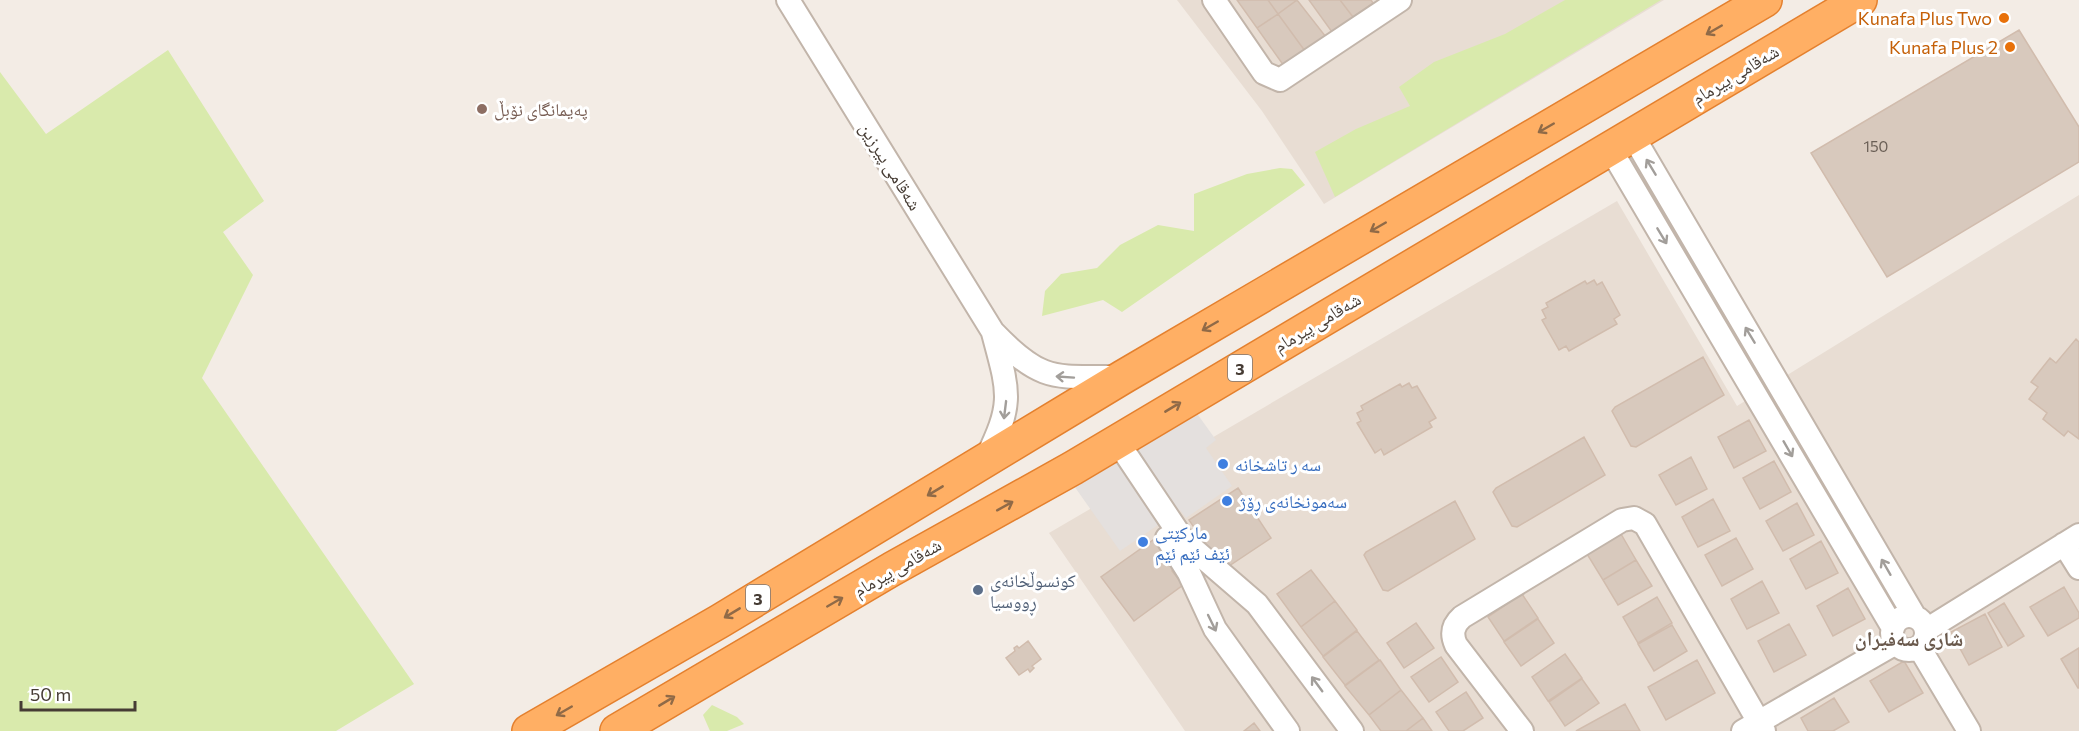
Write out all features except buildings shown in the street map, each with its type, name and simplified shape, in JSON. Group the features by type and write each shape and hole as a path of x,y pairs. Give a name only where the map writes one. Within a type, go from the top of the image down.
{"highway":[{"name":"3","path":"529,731 720,621 1123,376 1765,0"},
{"name":"شەقامی پیرمام","path":"617,731 892,569 1111,445 1860,0"}],"street":[{"name":"شەقامی پیرزین","path":"788,0 993,332"},
{"path":"1214,0 1264,73 1280,80 1400,0"},
{"path":"1622,143 1793,406 1920,631 1969,731"},
{"path":"1622,143 1750,384 1894,636 1909,650 1920,631 2071,539 2079,568"},
{"path":"993,332 1026,362 1053,376 1123,376"},
{"path":"985,460 1004,423 1007,402 1006,380 993,332"},
{"path":"1750,384 1772,372"},
{"path":"1771,419 1793,406"},
{"path":"1111,445 1187,555 1215,629 1288,731"},
{"path":"1522,731 1456,645 1453,635 1455,625 1462,617 1630,518 1638,519 1645,524 1755,728 1894,636 1904,616 1920,631"},
{"path":"1187,555 1227,576 1263,610 1352,731"},
{"path":"1201,596 1227,576"}],"shaded area":[{"path":"1177,0 1664,0 1324,204 1262,111"},
{"path":"2079,195 2079,731 1185,731 1049,533 1617,201 1737,406"},
{"path":"1193,408 1216,440 1206,448 1232,486 1186,518 1180,510 1120,551 1072,483"}],"green space":[{"path":"1565,0 1661,0 1335,197 1315,152 1356,129 1410,106 1399,87 1434,62 1505,34"},
{"path":"168,50 264,201 223,232 253,275 202,378 414,684 336,731 0,731 0,72 46,134"},
{"path":"1280,168 1292,169 1305,185 1122,312 1103,300 1042,316 1045,291 1061,274 1097,268 1120,245 1158,225 1194,231 1194,194 1247,174"},
{"path":"712,705 737,717 744,724 727,731 710,731 703,715"}],"place":[{"name":"Kunafa Plus Two","path":"2004,18"},
{"name":"Kunafa Plus 2","path":"2010,47"},
{"name":"پەیمانگای نۆبڵ","path":"482,109"},
{"name":"سه ر تاشخانه","path":"1223,464"},
{"name":"سەمونخانەی ڕۆژ","path":"1227,501"},
{"name":"مارکێتی ئێف ئێم ئێم","path":"1143,542"},
{"name":"کونسوڵخانەی ڕووسیا","path":"978,590"}],"district":[{"name":"شاری سەفیران","path":"1909,638"}]}
